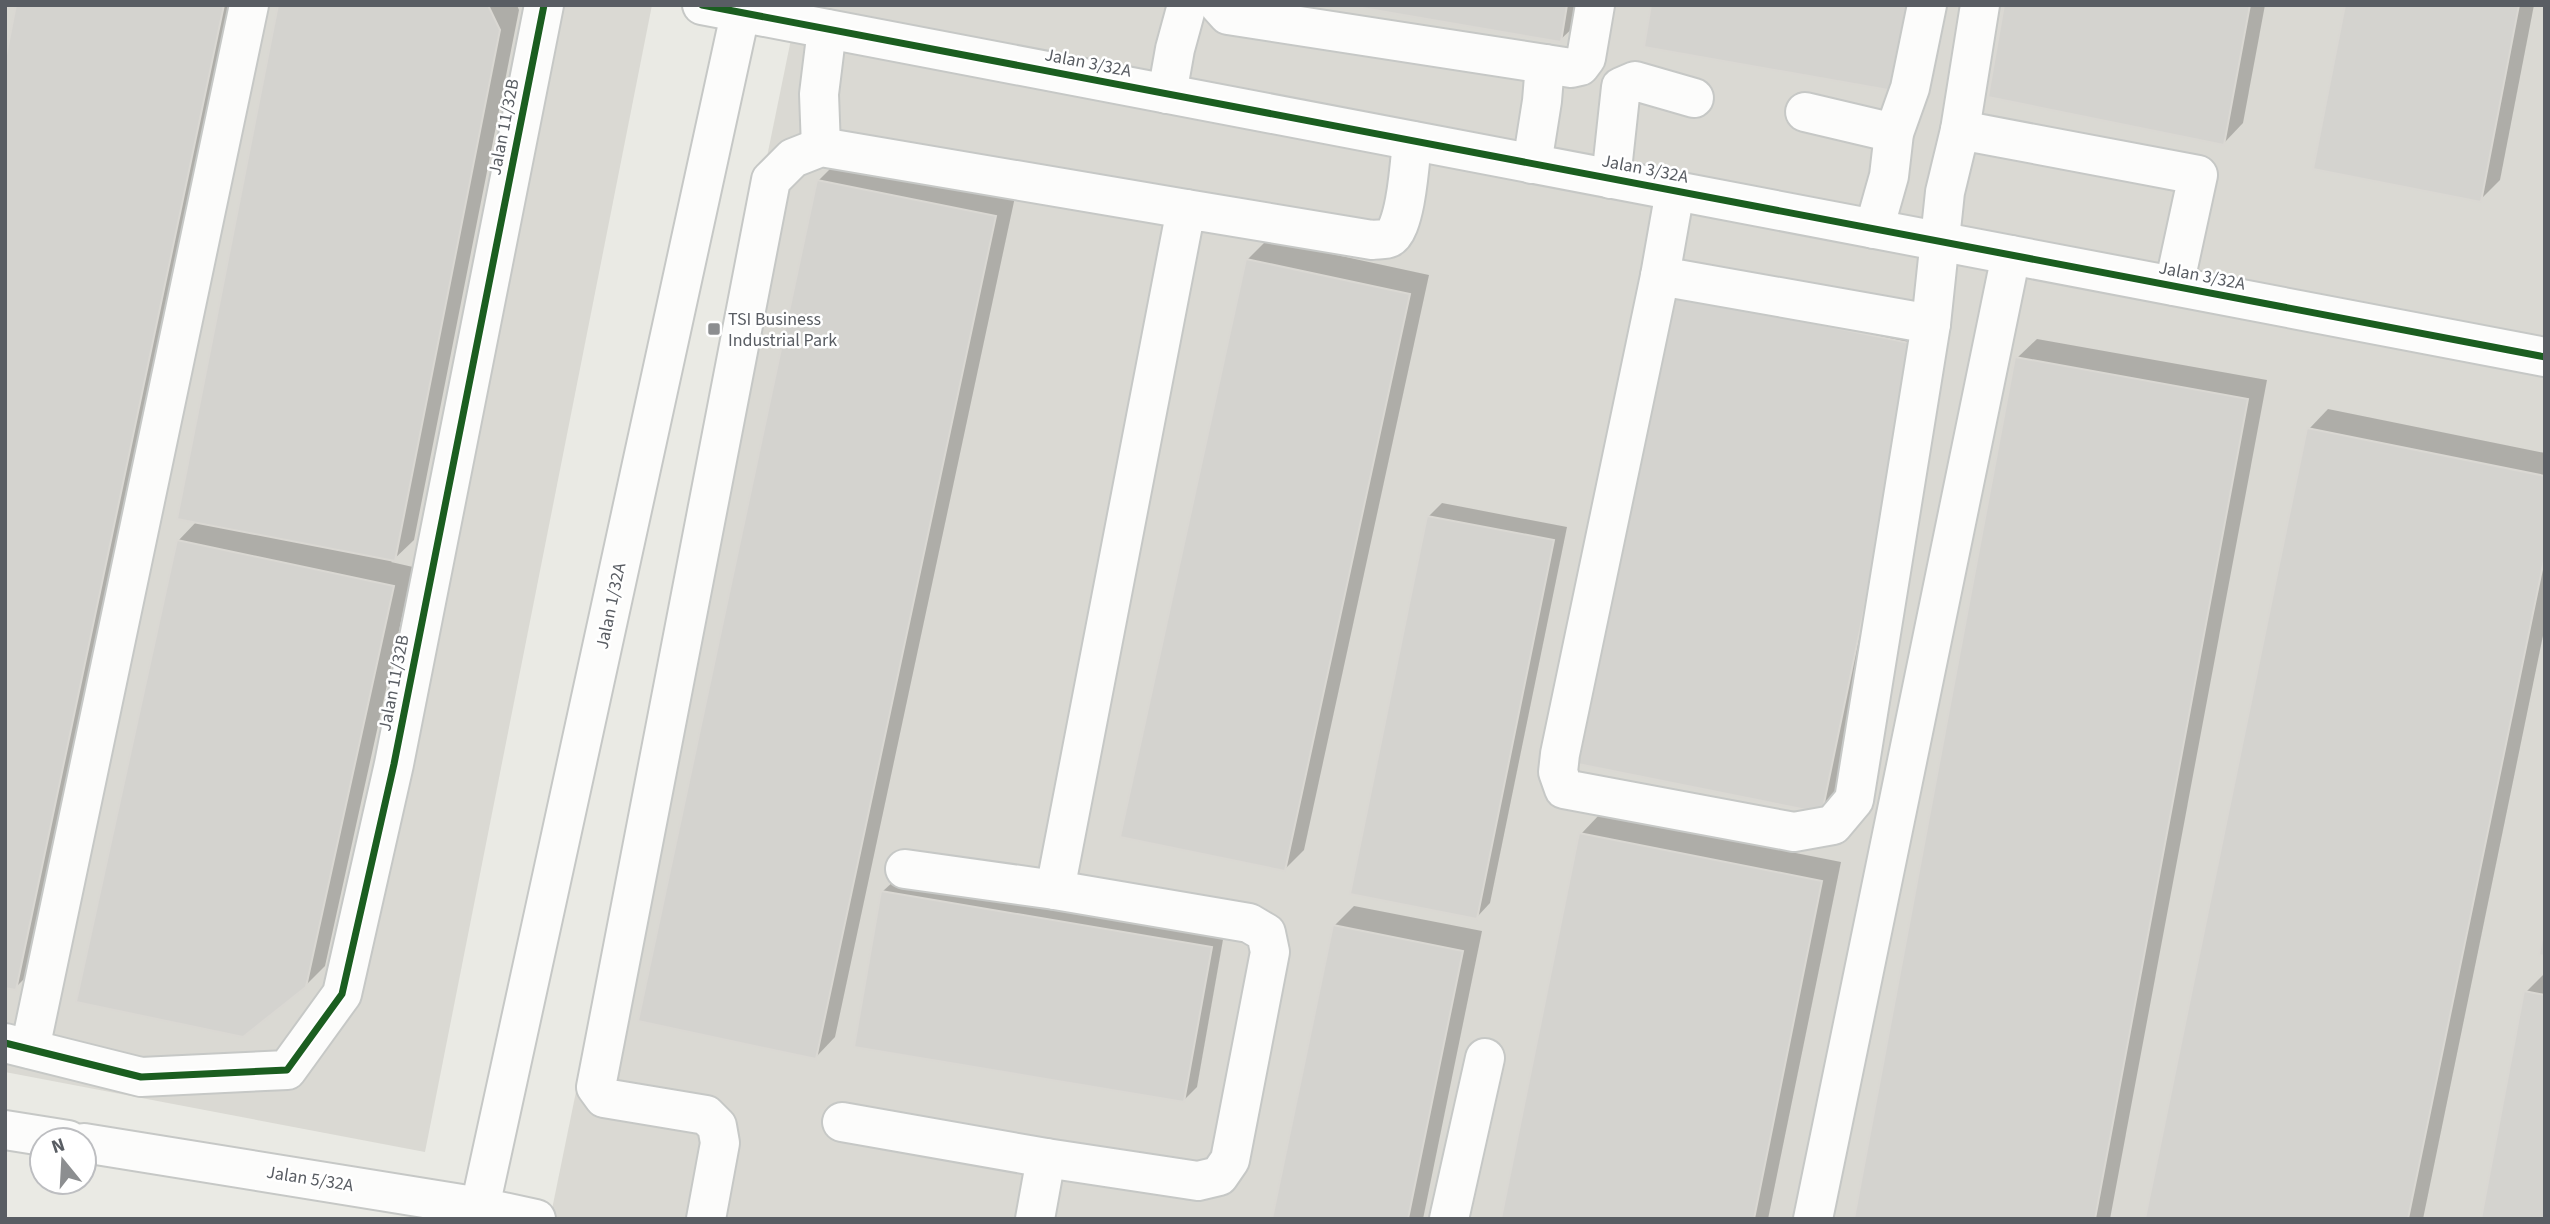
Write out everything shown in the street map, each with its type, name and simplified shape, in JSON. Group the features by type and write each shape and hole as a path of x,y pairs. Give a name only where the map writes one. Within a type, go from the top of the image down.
{"street":[{"path":"18,1046 249,5"},
{"name":"Jalan 11/32B","path":"18,1046 141,1077 287,1070 342,994 394,764 544,5"},
{"name":"Jalan 3/32A","path":"702,5 741,9 827,29 2545,357"},
{"path":"1167,94 1187,5"},
{"path":"1219,5 1228,15 1571,68 1580,65 1586,58 1595,5"},
{"path":"1874,229 1889,176 1894,133 1910,88 1927,5"},
{"path":"1675,191 1558,772 1564,789 1794,832 1833,825 1854,800 1931,324 1945,191 1960,130 1980,5"},
{"name":"Jalan 1/32A","path":"480,1207 741,9"},
{"path":"821,147 819,94 827,29"},
{"path":"1532,164 1545,64"},
{"path":"1611,179 1621,88 1635,81 1694,98"},
{"path":"1805,112 1894,133"},
{"path":"1960,130 2198,175 2174,286"},
{"path":"706,1219 720,1143 717,1126 706,1115 604,1098 596,1087 771,180 793,158 821,147 1372,240 1388,238 1397,231 1405,197 1412,141"},
{"path":"1055,890 1186,209"},
{"path":"1812,1219 2011,255"},
{"path":"1660,276 1931,324"},
{"path":"842,1122 1046,1158 1198,1181 1219,1176 1230,1160 1270,952 1266,933 1249,923 1055,890 905,869"},
{"path":"1449,1219 1485,1058"},
{"path":"5,1130 28,1134"},
{"name":"Jalan 5/32A","path":"98,1145 480,1207 536,1219"},
{"path":"1035,1219 1046,1158"}],"shaded area":[{"path":"5,5 652,5 425,1152 5,1072"},
{"path":"798,5 2545,5 2545,1219 550,1219"}],"building":[{"path":"16,5 224,5 16,990 5,988 5,61"},
{"path":"278,5 488,5 500,30 395,561 177,519"},
{"path":"1345,5 1567,5 1561,42"},
{"path":"1651,5 1909,5 1894,91 1644,47"},
{"path":"2004,5 2250,5 2224,145 1988,97"},
{"path":"2345,5 2519,5 2481,202 2313,169"},
{"path":"817,180 996,216 816,1059 638,1021"},
{"path":"1246,259 1410,294 1285,871 1120,837"},
{"path":"1676,295 1919,345 1822,813 1578,764"},
{"path":"2015,357 2248,399 2095,1219 1854,1219"},
{"path":"2307,428 2545,476 2545,555 2408,1219 2145,1219"},
{"path":"1427,516 1554,540 1477,919 1350,894"},
{"path":"177,540 394,586 306,987 243,1037 76,1002"},
{"path":"1579,833 1822,881 1754,1219 1501,1219"},
{"path":"881,891 1212,947 1184,1102 854,1047"},
{"path":"1333,925 1463,951 1408,1219 1272,1219"},
{"path":"2545,925 2545,956 2539,955"},
{"path":"2524,991 2545,995 2545,1219 2481,1219"}],"cycle path":[{"path":"5,1043 141,1077 287,1070 342,994 394,764 544,5"},
{"path":"702,5 2545,357"}],"place":[{"name":"TSI Business Industrial Park","path":"714,329"}]}
